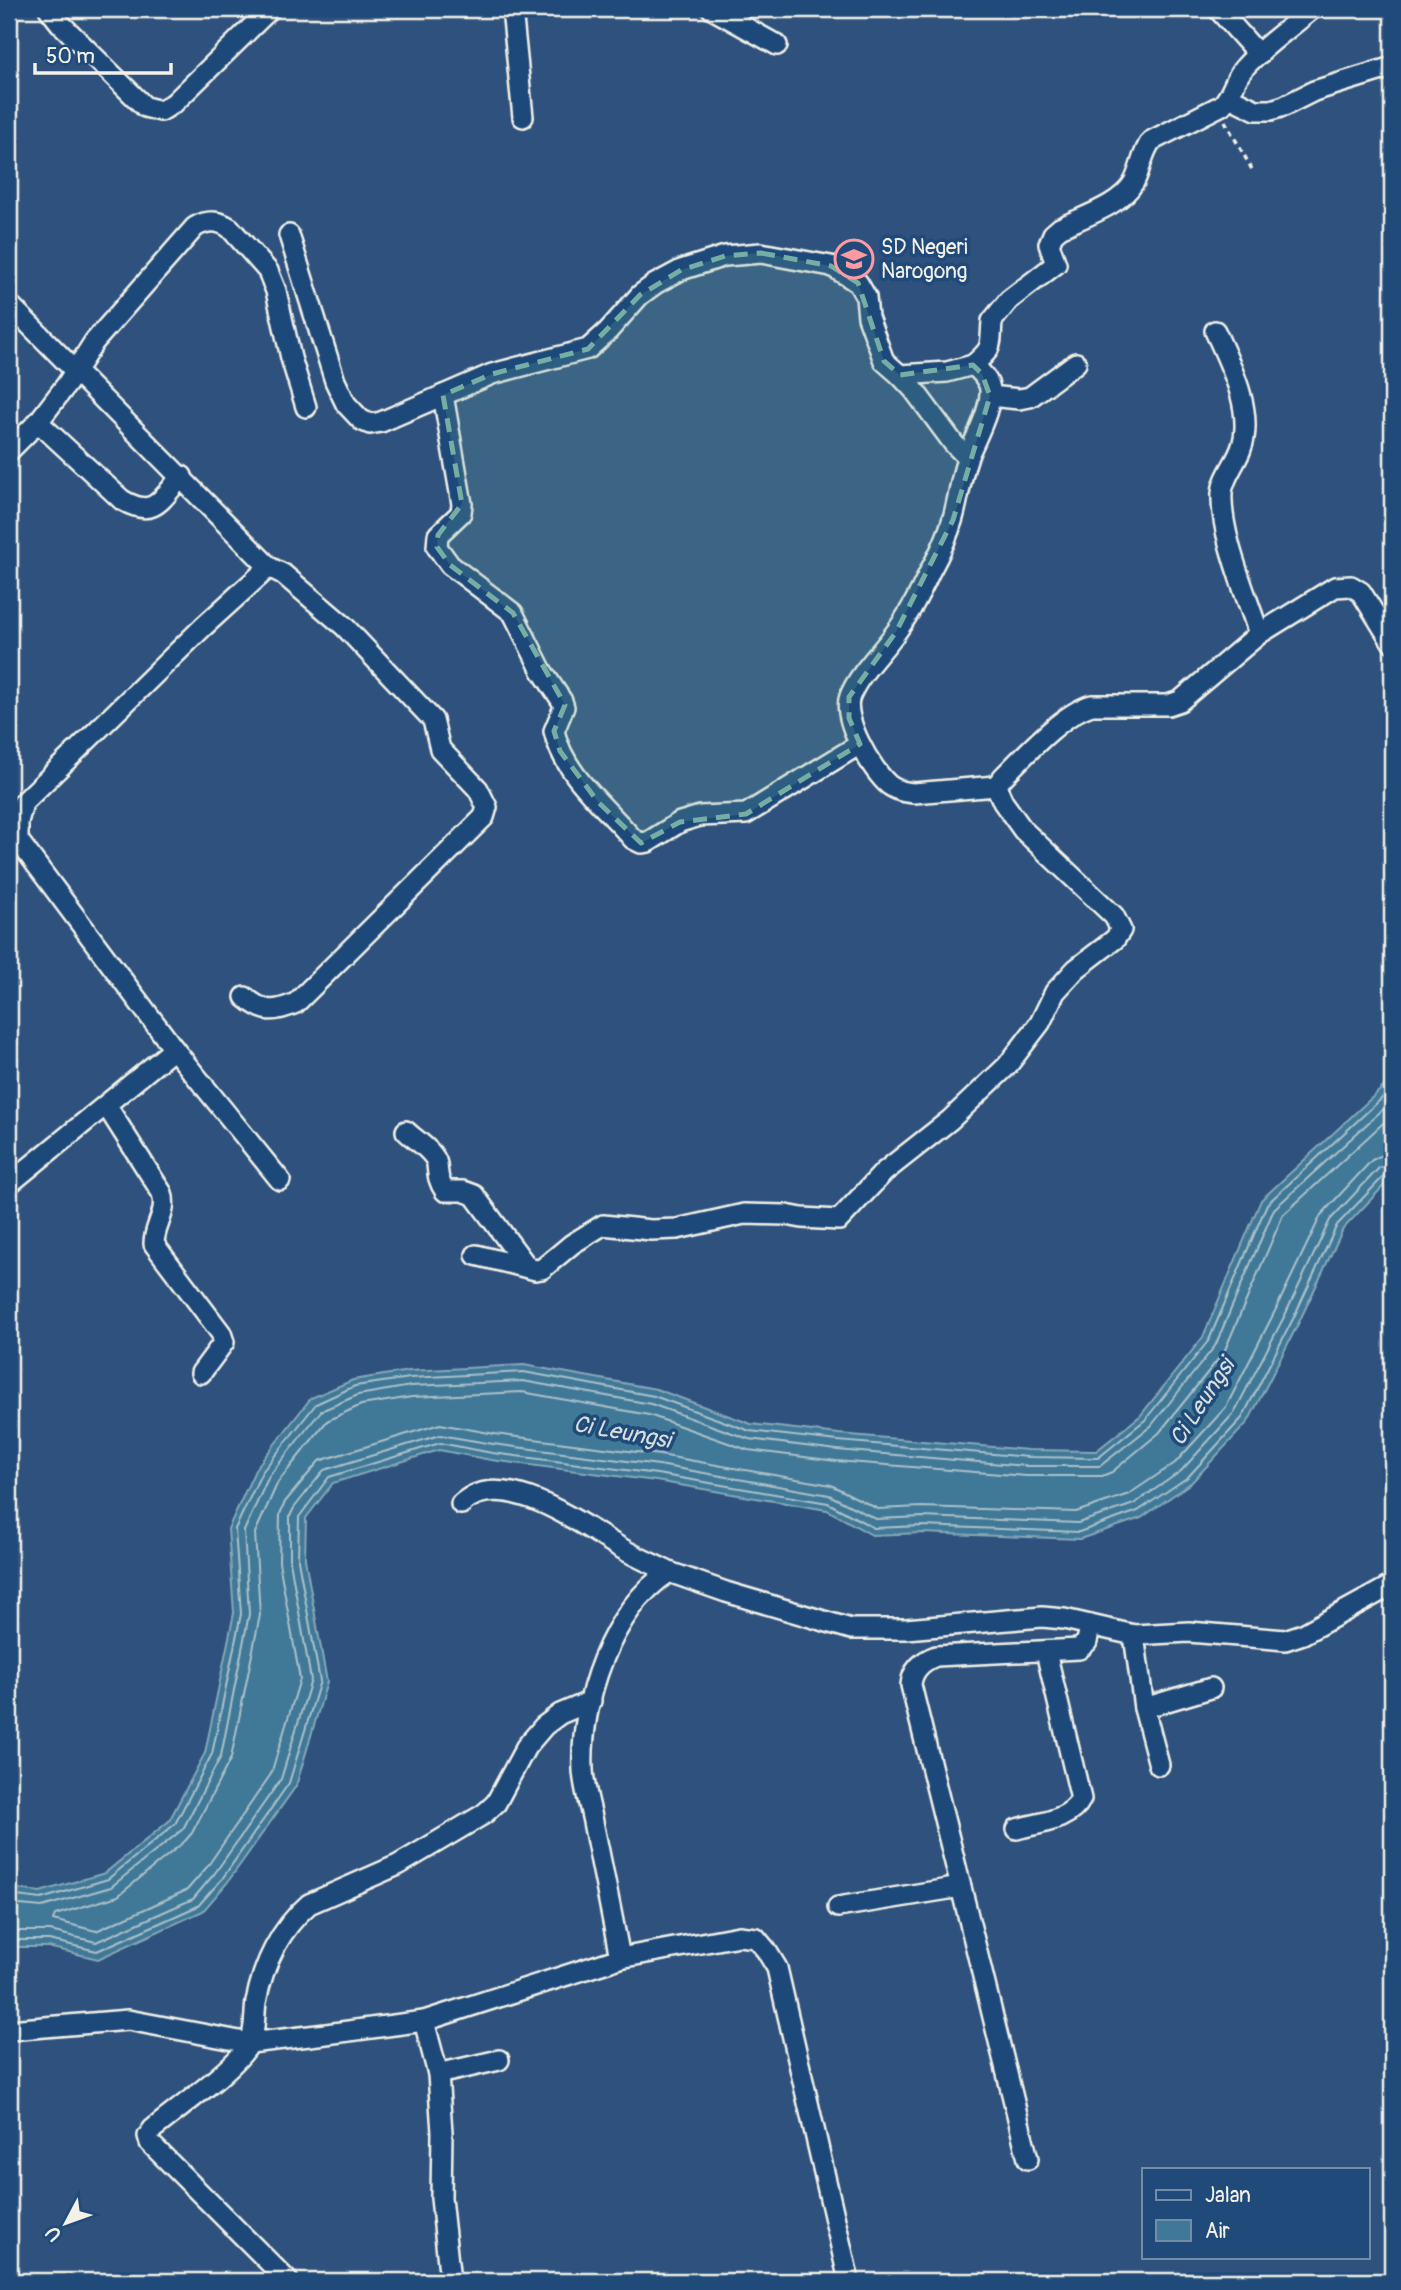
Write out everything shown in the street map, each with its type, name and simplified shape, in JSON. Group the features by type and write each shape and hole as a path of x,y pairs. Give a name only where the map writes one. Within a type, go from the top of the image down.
{"street":[{"path":"49,9 145,107 161,111 174,103 270,9"},
{"path":"512,9 523,117"},
{"path":"712,9 777,45"},
{"path":"1218,9 1259,54"},
{"path":"900,375 947,372 972,365 987,353 992,345 992,321 1009,300 1056,264 1049,244 1053,234 1121,198 1138,175 1151,141 1223,102 1237,78 1259,54 1312,9"},
{"path":"1223,102 1256,110 1270,110 1314,91 1392,66"},
{"path":"9,451 38,422 76,372 94,342 195,227 213,221 230,228 268,271 276,291 291,358 306,407"},
{"path":"289,235 335,381 353,414 370,424 381,422 492,374 588,349 640,295 655,284 681,270 724,256 761,253 831,266 858,283 866,296 868,317 884,361 915,390 954,444 967,457"},
{"path":"9,304 270,567 283,574 344,626 416,701 433,720 440,749 478,789 487,807 484,817 296,1003 269,1011 258,1008 245,997"},
{"path":"1215,331 1242,396 1242,447 1222,491 1227,534 1259,634"},
{"path":"990,396 1019,399 1030,397 1076,363"},
{"path":"972,365 989,385 990,396 978,436 967,457 953,520 930,572 896,632 863,673 849,697 849,718 860,744 881,777 891,787 902,792 996,786 1063,721 1082,708 1092,705 1168,705 1180,701 1259,634 1335,587 1343,585 1361,592 1392,642"},
{"path":"443,395 462,504 461,513 438,535 437,547 450,565 513,614 542,671 562,701 564,708 554,731 560,751 580,780 633,839 641,843 648,842 680,822 701,817 746,814 860,744"},
{"path":"38,422 122,500 136,508 144,510 153,507 182,477"},
{"path":"270,567 203,627 23,803 18,822 19,840 174,1049 280,1180"},
{"path":"475,1255 528,1269 542,1269 572,1244 603,1225 651,1230 677,1229 744,1214 839,1220 884,1172 950,1121 1007,1066 1040,1023 1055,992 1076,969 1115,939 1121,930 1114,916 1023,830 1003,802 996,786"},
{"path":"9,1184 174,1049"},
{"path":"106,1105 162,1193 165,1204 154,1234 154,1244 221,1333 223,1342 201,1373"},
{"path":"405,1132 434,1158 438,1180 444,1191 463,1191 474,1195 528,1269"},
{"path":"461,1504 475,1493 489,1490 512,1493 557,1511 669,1572 851,1629 906,1629 1042,1617 1064,1619 1134,1635 1189,1632 1285,1640 1303,1634 1392,1585"},
{"path":"620,1958 583,1771 591,1701 603,1658 611,1643 641,1596 654,1582 669,1572"},
{"path":"1028,2159 911,1685 913,1675 920,1665 936,1656 1079,1649 1087,1642 1090,1625"},
{"path":"1134,1635 1144,1708 1159,1765"},
{"path":"1017,1829 1068,1814 1081,1799 1046,1652"},
{"path":"1144,1708 1211,1688"},
{"path":"288,2281 148,2140 148,2136 236,2060 250,2043 264,1972 278,1942 297,1915 309,1904 398,1866 484,1814 496,1802 526,1747 544,1726 560,1714 591,1701"},
{"path":"838,1908 961,1887"},
{"path":"9,2030 128,2020 250,2043 424,2021 620,1958 739,1936 756,1938 777,1968 849,2281"},
{"path":"424,2021 438,2074 442,2132 441,2198 450,2281"},
{"path":"438,2074 499,2060"}],"path":[{"path":"1223,102 1254,173"}],"highlighted area":[{"path":"761,253 831,266 858,283 884,361 900,375 973,365 982,374 990,396 953,520 896,632 849,697 849,718 860,744 746,814 680,822 641,843 598,802 560,751 554,731 565,705 513,613 450,565 437,547 438,535 462,504 443,395 492,374 588,349 640,295 681,270 725,256"}],"water":[{"name":"Ci Leungsi","path":"1392,1079 1392,1177 1343,1229 1248,1422 1192,1482 1141,1518 1080,1539 922,1533 872,1535 827,1510 656,1481 491,1460 439,1450 333,1483 306,1518 305,1559 327,1682 296,1786 227,1883 203,1911 98,1959 48,1947 9,1947 9,1888 40,1892 105,1873 169,1821 205,1753 234,1613 228,1529 256,1468 311,1398 353,1380 409,1371 524,1365 656,1389 751,1424 1028,1450 1096,1451 1140,1416 1203,1337 1261,1200"}],"place":[{"name":"SD Negeri Narogong","path":"854,259"}]}
